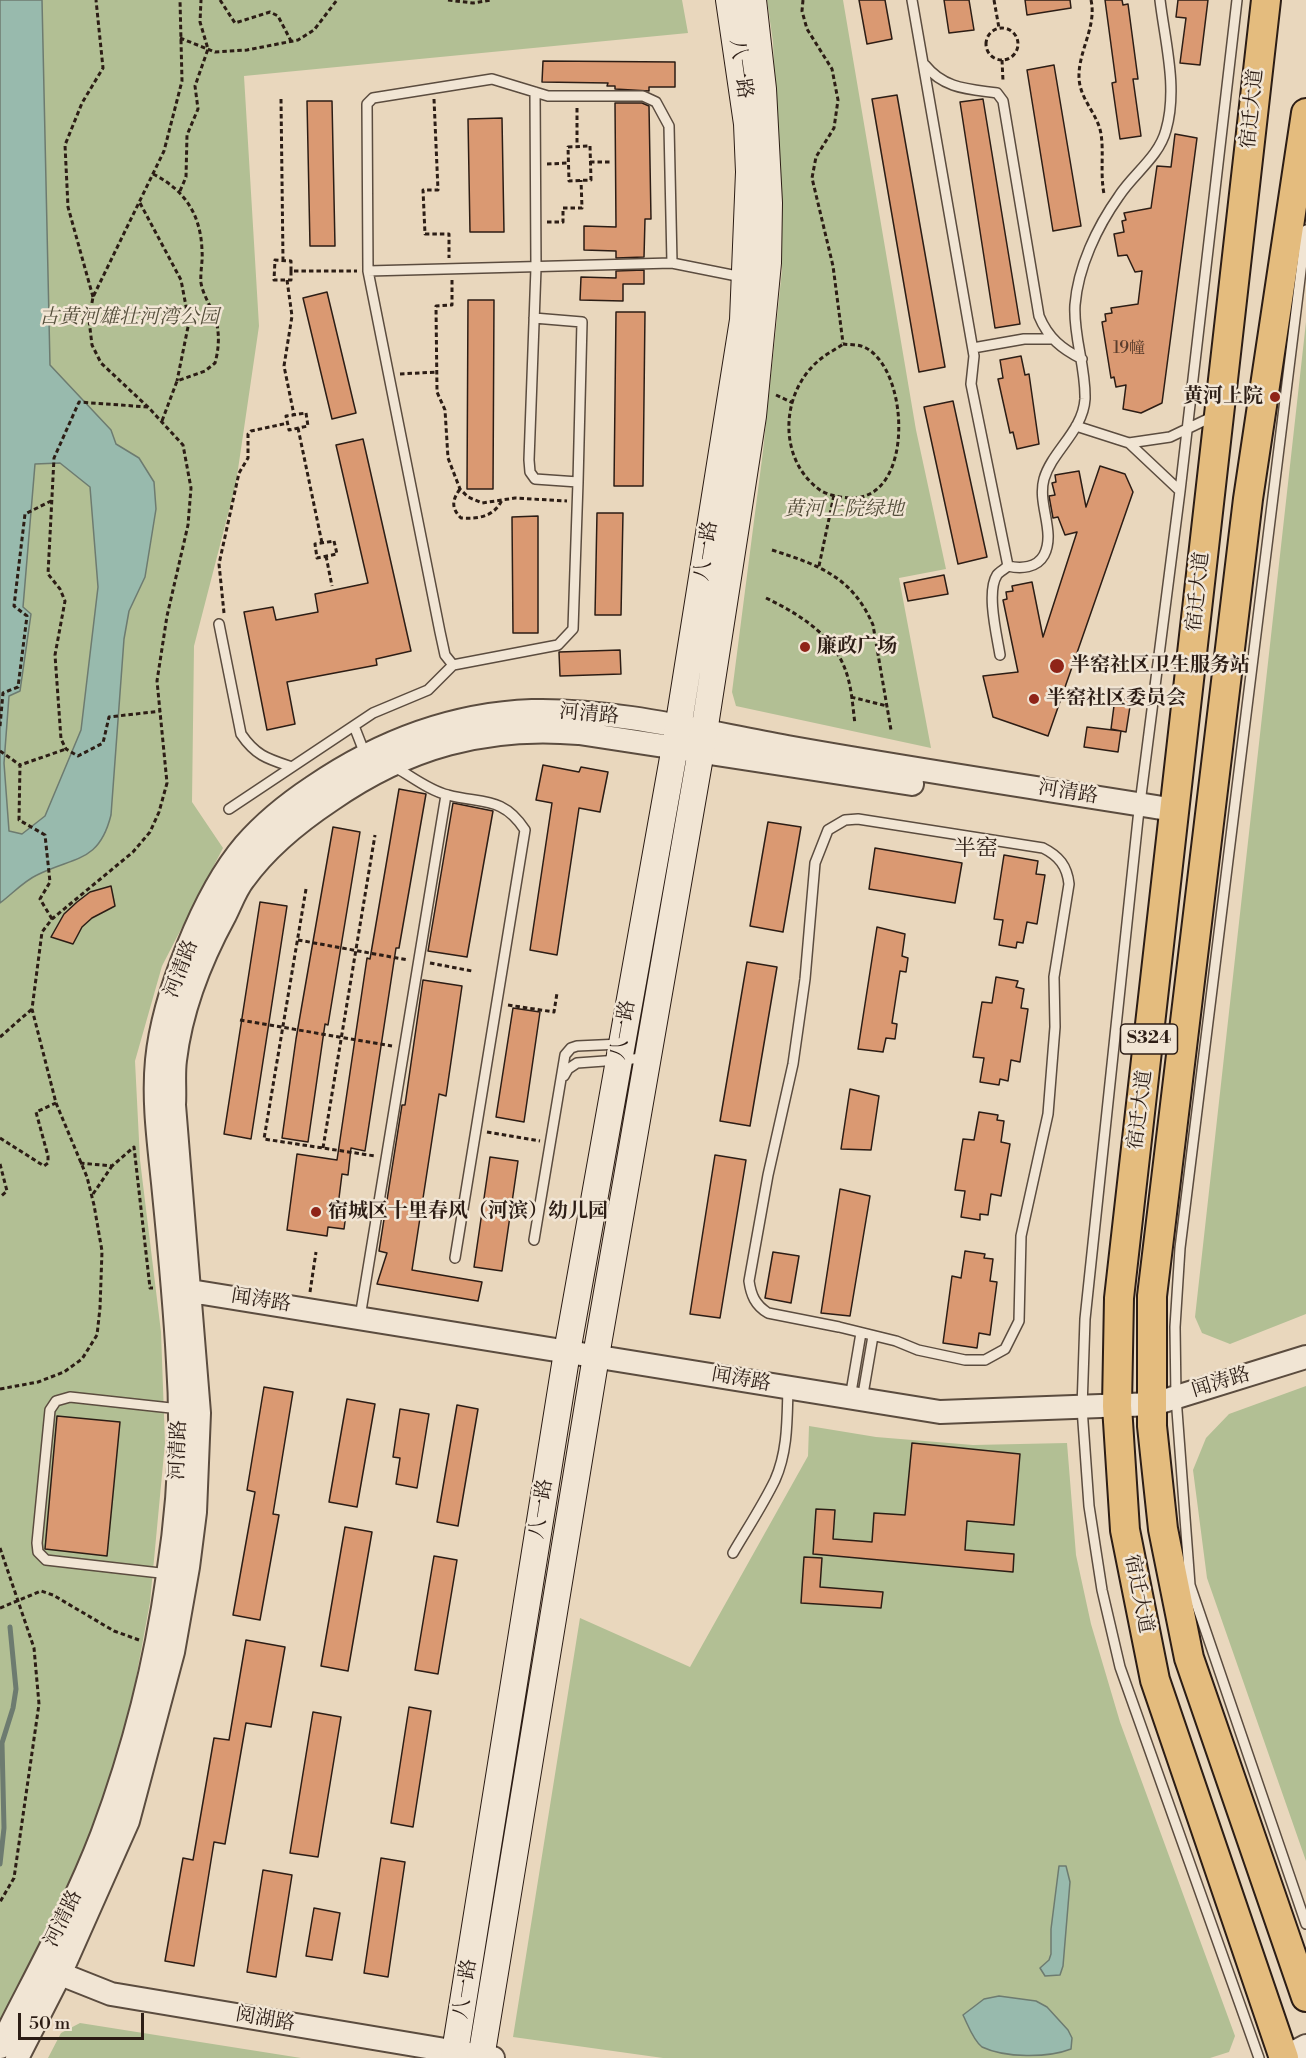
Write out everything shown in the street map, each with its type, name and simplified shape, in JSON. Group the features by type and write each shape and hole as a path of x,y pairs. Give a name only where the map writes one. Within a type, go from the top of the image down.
{"main road":[{"name":"八一路","path":"454,2055 567,1352 676,737 743,320 749,172 747,124 729,0"},
{"name":"八一路","path":"485,2057 596,1356 703,742 753,416 768,263 769,203 764,89 753,0"},
{"name":"宿迁大道","path":"1266,0 1119,1299 1117,1406 1125,1530 1155,1680 1284,2058"},
{"name":"宿迁大道","path":"1306,114 1248,499 1154,1284 1165,1401 1152,1426 1163,1530 1189,1658 1306,1997"}],"street":[{"name":"河清路","path":"0,2047 50,1970 107,1873 128,1821 173,1652 188,1567 196,1482 199,1413 156,1080 157,1055 168,1001 222,876 247,843 289,803 365,754 417,732 513,713 566,712 703,742 1174,817"},
{"name":"河清路","path":"17,2058 79,1890 102,1835 121,1778 155,1646 169,1574 179,1466 182,1290 174,1105 175,1060 187,1006 207,949 243,880 274,844 306,816 365,776 390,764 471,737 528,731 676,737"},
{"name":"闻涛路","path":"182,1290 940,1412 1083,1408 1165,1401 1306,1357"},
{"name":"阅湖路","path":"50,1970 111,1994 454,2055 485,2057"},
{"path":"1284,2058 1306,2046"}],"lane":[{"path":"912,0 973,348 970,384 1008,566"},
{"path":"1000,655 993,605 993,588 997,575 1008,566 1032,566 1043,556 1049,540 1041,493 1044,477 1076,426 1084,403 1085,375 1075,306 1079,278 1094,240 1111,209 1119,196 1151,159 1166,132 1172,94 1160,0"},
{"path":"1237,0 1180,491 1139,812 1085,1319 1083,1408 1089,1506 1102,1590 1120,1667 1259,2058"},
{"path":"923,63 942,81 966,89 997,93 1003,101 1039,316 1052,339 1062,349 1082,359"},
{"path":"453,665 445,655 440,632 368,271 367,104 373,99 492,79 503,80 548,96 576,94 643,96 656,102 663,111 669,126 672,263"},
{"path":"535,92 536,268 530,472 535,479 578,482"},
{"path":"1306,230 1180,1248 1175,1327 1165,1401 1190,1585 1306,1924"},
{"path":"368,271 672,263 746,277"},
{"path":"229,809 373,713 428,690 453,665 558,645 566,640 573,629 582,322 534,318"},
{"path":"973,348 1024,339 1052,339"},
{"path":"1129,443 1170,437 1219,414"},
{"path":"1076,426 1129,443 1180,491"},
{"path":"219,624 241,734 251,749 292,767"},
{"path":"354,726 365,754"},
{"path":"390,764 446,795 498,803 514,815 525,830 455,1258"},
{"path":"360,1317 446,795"},
{"path":"858,819 1042,848 1061,861 1067,872 1069,884 1054,977 1055,1037 1048,1114 1021,1236 1019,1321 1005,1349 985,1360 965,1360 918,1350 873,1336 768,1313 756,1302 749,1281 768,1176 793,1064 808,945 811,879 823,839 835,824 858,819"},
{"path":"534,1240 566,1055 571,1048 621,1052 648,1058"},
{"path":"562,1080 568,1069 577,1063 621,1052 648,1058"},
{"path":"856,1399 861,1333"},
{"path":"856,1399 873,1336"},
{"path":"733,1553 775,1480 781,1462 786,1436 788,1388"},
{"path":"169,1574 46,1560 38,1552 38,1544 50,1410 56,1401 70,1397 180,1408"}],"path":[{"path":"93,297 68,207 65,145 82,103 103,68 96,0"},
{"path":"0,1389 38,1382 64,1372 81,1359 97,1335 102,1251 92,1195 56,1103 32,1009 42,932 52,919 133,852 150,832 167,783 157,681 168,615 188,525 191,488 183,445 149,408 101,363 92,345 89,320 93,297 164,151 182,81 180,0"},
{"path":"180,191 186,177 187,135 198,109 195,86 208,49 200,22 201,0"},
{"path":"220,0 235,23 270,12 278,16 291,41"},
{"path":"180,37 215,52 247,50 291,41 314,30 337,0"},
{"path":"448,0 473,3 490,0"},
{"path":"803,0 802,11 807,29 832,69 838,100 834,128 816,157 813,178 833,266 843,344"},
{"path":"994,0 999,28"},
{"path":"1091,0 1092,24 1079,64 1079,79 1082,96 1101,131 1102,184 1111,209"},
{"path":"999,28 1009,30 1017,37 1018,47 1007,59 997,59 987,48 988,38 999,28"},
{"path":"434,88 438,190 423,190 425,234 449,234 452,306 436,306 437,392 445,410 448,458 460,489 468,497 482,503 502,499 578,501"},
{"path":"576,94 577,147"},
{"path":"281,99 283,260"},
{"path":"590,146 590,162 591,180 569,180 568,147 590,146"},
{"path":"590,162 612,162"},
{"path":"536,164 569,163"},
{"path":"153,174 172,183 180,191 199,223 202,251 201,285 216,319 218,338 215,363 205,371 177,381"},
{"path":"536,222 563,222 563,208 582,208 582,180"},
{"path":"140,203 181,280 189,322 177,381 161,421"},
{"path":"275,260 291,261 291,271 291,280 274,280 275,260"},
{"path":"291,271 368,271"},
{"path":"287,280 291,316 284,366 294,415"},
{"path":"843,344 863,346 886,366 897,411 899,442 894,460 884,482 868,497 845,498 821,491 800,472 790,446 788,417 800,384 816,362 843,344"},
{"path":"389,374 437,372"},
{"path":"149,408 80,402 54,458 48,574 60,589 65,601 55,655 61,739 66,749 78,756 103,743 109,717 160,711"},
{"path":"306,413 308,426 289,430 286,416 294,415 306,413"},
{"path":"219,624 224,614 219,564 239,473 248,458 248,434 251,430 288,423"},
{"path":"298,428 322,543"},
{"path":"460,489 453,505 455,512 461,518 484,516 497,510 502,499"},
{"path":"819,566 834,495"},
{"path":"0,726 3,693 18,687 27,616 14,606 25,514 51,501"},
{"path":"334,541 336,554 326,556 317,558 315,544 334,541"},
{"path":"772,550 819,566 836,577 868,613 873,625 891,730"},
{"path":"326,556 332,586"},
{"path":"766,598 800,615 820,631 836,652 848,676 855,724"},
{"path":"851,698 887,706"},
{"path":"20,765 66,749"},
{"path":"0,751 20,765"},
{"path":"20,765 20,820 45,835 51,882 40,899 52,919"},
{"path":"323,1148 375,835"},
{"path":"306,889 264,1138 386,1158"},
{"path":"298,940 472,971"},
{"path":"498,1003 554,1012 557,993"},
{"path":"0,1037 32,1009"},
{"path":"240,1020 404,1048"},
{"path":"0,1138 44,1166 48,1163 48,1156 36,1112 56,1103"},
{"path":"476,1131 550,1144"},
{"path":"92,1195 112,1166 134,1148 150,1288 182,1290"},
{"path":"80,1163 112,1166"},
{"path":"0,1164 7,1191 0,1197"},
{"path":"308,1309 316,1252"},
{"path":"0,1548 20,1600 34,1648 39,1704 14,1878 0,1902"},
{"path":"0,1608 41,1591 53,1595 114,1631 155,1646"}],"green space":[{"name":"古黄河雄壮河湾公园","path":"0,0 682,0 688,33 244,76 259,326 236,483 194,646 192,802 223,848 162,966 135,1061 140,1160 161,1332 165,1443 150,1602 123,1749 63,1905 0,2027"},
{"name":"黄河上院绿地","path":"767,0 843,0 916,430 946,569 899,578 931,748 736,706 732,692 763,451 782,270 773,42"},
{"path":"1306,322 1306,1314 1230,1344 1202,1333 1195,1317"},
{"path":"1306,1386 1306,1861 1207,1578 1193,1470 1206,1438 1229,1414"},
{"path":"809,1426 876,1437 973,1445 1067,1443 1076,1555 1091,1624 1120,1722 1235,2036 1229,2052 1210,2058 663,2058 513,2037 580,1618 690,1667 808,1456"},
{"path":"80,2023 301,2058 48,2058 61,2033"}],"shaded area":[{"path":"0,0 42,0 50,365 111,430 116,444 139,458 154,482 156,509 145,577 129,611 124,639 111,815 106,831 100,842 84,856 32,878 0,903","holes":["60,463 90,487 98,587 81,730 45,816 22,834 9,831 4,763 9,696 20,691 31,614 23,607 35,464"]},
{"path":"1059,1866 1066,1866 1070,1882 1063,1966 1060,1975 1045,1976 1040,1968 1049,1960 1051,1954 1051,1929"},
{"path":"999,1996 1036,2001 1047,2007 1068,2030 1072,2038 1071,2049 1051,2054 1026,2056 991,2051 982,2047 973,2036 963,2015 984,1999"}],"building":[{"path":"859,0 885,0 892,39 867,44"},
{"path":"944,0 969,0 974,30 949,33"},
{"path":"1025,0 1070,0 1071,8 1027,15"},
{"path":"1105,0 1122,0 1123,5 1128,4 1138,79 1133,79 1141,136 1120,139 1112,83 1116,82"},
{"path":"1178,0 1208,0 1200,65 1180,63 1186,18 1176,17"},
{"path":"543,61 675,62 675,87 649,87 649,91 615,89 615,86 607,86 608,83 542,82"},
{"path":"1054,65 1081,226 1053,231 1027,70"},
{"path":"897,95 945,367 919,372 872,99"},
{"path":"983,99 1020,324 995,328 960,102"},
{"path":"307,101 332,101 335,246 310,246"},
{"path":"615,103 642,103 649,106 651,219 645,219 644,257 616,258 616,251 584,250 584,226 616,227"},
{"path":"502,118 504,232 470,232 468,119"},
{"path":"1175,134 1197,138 1162,403 1141,413 1123,409 1126,385 1116,387 1114,377 1111,378 1102,322 1106,321 1105,314 1112,313 1111,308 1138,304 1142,271 1135,272 1127,255 1118,256 1114,234 1124,232 1122,221 1126,220 1124,213 1151,208 1157,166 1171,167"},
{"path":"644,270 644,284 623,284 623,301 580,300 581,277 616,278 616,271"},
{"path":"327,292 356,413 332,419 303,298"},
{"path":"468,300 494,300 493,489 467,489"},
{"path":"616,312 645,312 643,486 614,486"},
{"path":"1021,356 1025,375 1029,374 1039,444 1017,449 1013,432 1010,433 998,379 1003,378 1000,360"},
{"path":"953,401 987,557 958,564 924,407"},
{"path":"363,439 411,651 376,659 377,665 287,682 295,724 267,730 244,612 273,607 276,620 318,612 315,594 368,583 336,445"},
{"path":"1100,466 1125,474 1133,492 1048,736 993,717 983,676 1018,672 1003,600 1007,599 1006,592 1013,591 1012,586 1032,582 1043,637 1077,532 1065,535 1058,517 1053,518 1049,496 1055,495 1052,483 1056,482 1055,475 1079,471 1086,507"},
{"path":"597,513 623,513 621,615 595,615"},
{"path":"538,516 538,633 513,633 512,517"},
{"path":"944,575 948,594 908,601 904,583"},
{"path":"620,650 621,674 560,676 559,652"},
{"path":"1115,698 1131,700 1126,732 1111,729"},
{"path":"1087,727 1121,731 1118,752 1084,747"},
{"path":"543,765 579,772 581,767 608,772 600,812 579,808 557,955 530,950 552,803 536,800"},
{"path":"399,789 426,794 399,948 396,948 365,1151 351,1148 348,1175 342,1174 338,1206 347,1207 344,1229 328,1227 327,1236 287,1230 297,1154 337,1160 367,958 370,959"},
{"path":"453,803 493,811 467,957 428,951"},
{"path":"768,822 801,827 783,932 750,926"},
{"path":"333,827 360,832 328,1025 325,1024 308,1142 282,1138 296,1039"},
{"path":"875,848 962,863 955,903 869,889"},
{"path":"1004,855 1038,861 1036,874 1045,875 1037,924 1027,922 1023,943 1017,942 1016,948 999,945 1003,920 994,919"},
{"path":"111,886 115,906 92,918 82,927 73,944 51,937 64,914 77,902 90,892"},
{"path":"260,902 287,906 251,1139 224,1134"},
{"path":"877,927 905,934 902,956 908,958 906,972 900,971 892,1023 897,1024 895,1039 886,1038 883,1052 858,1049"},
{"path":"747,962 777,967 750,1126 720,1121"},
{"path":"996,977 1018,981 1016,987 1024,989 1021,1008 1028,1009 1020,1062 1011,1060 1008,1081 1000,1079 999,1085 980,1082 984,1058 973,1057 982,1002 992,1003"},
{"path":"423,980 462,986 446,1096 439,1094 412,1270 482,1282 478,1301 377,1284 387,1253 379,1251 402,1105 405,1105"},
{"path":"513,1008 540,1012 524,1122 496,1117"},
{"path":"850,1089 879,1096 871,1150 841,1149"},
{"path":"979,1112 998,1115 997,1120 1004,1121 1001,1142 1010,1144 1001,1196 991,1194 988,1215 980,1214 980,1220 961,1217 965,1191 955,1190 963,1139 974,1140"},
{"path":"715,1155 746,1160 720,1318 690,1314"},
{"path":"490,1157 518,1161 502,1271 474,1267"},
{"path":"840,1189 870,1196 850,1316 821,1313"},
{"path":"965,1251 985,1254 984,1258 993,1259 990,1281 997,1282 990,1335 979,1333 977,1348 943,1343 952,1276 961,1278"},
{"path":"773,1252 799,1256 791,1303 765,1298"},
{"path":"264,1387 293,1392 273,1514 279,1515 260,1620 233,1615 255,1492 247,1490"},
{"path":"347,1399 375,1404 357,1507 329,1502"},
{"path":"457,1405 478,1409 458,1526 437,1522"},
{"path":"400,1409 429,1414 417,1488 396,1484 400,1458 393,1457"},
{"path":"57,1416 120,1422 107,1556 45,1549"},
{"path":"912,1443 1020,1454 1014,1525 967,1521 965,1550 1014,1554 1013,1572 813,1554 816,1509 835,1510 833,1539 872,1542 874,1513 905,1515"},
{"path":"345,1527 372,1532 348,1671 321,1666"},
{"path":"434,1556 457,1560 438,1674 415,1670"},
{"path":"804,1557 822,1558 820,1587 883,1592 881,1608 801,1603"},
{"path":"246,1640 285,1647 271,1727 246,1723 225,1844 214,1842 194,1966 165,1961 183,1858 193,1860 214,1738 229,1740"},
{"path":"409,1707 431,1711 413,1827 391,1823"},
{"path":"313,1712 341,1717 318,1857 290,1853"},
{"path":"381,1858 405,1862 388,1977 364,1973"},
{"path":"263,1870 292,1875 276,1977 247,1972"},
{"path":"314,1908 340,1913 332,1960 306,1956"}],"waterway":[{"path":"0,1864 4,1828 2,1743 13,1708 16,1689 10,1627"}],"place":[{"name":"黄河上院","path":"1275,397"},
{"name":"廉政广场","path":"805,647"},
{"name":"半窑社区卫生服务站","path":"1057,666"},
{"name":"半窑社区委员会","path":"1034,699"},
{"name":"宿城区十里春风（河滨）幼儿园","path":"316,1212"}],"district":[{"name":"半窑","path":"976,850"}]}
